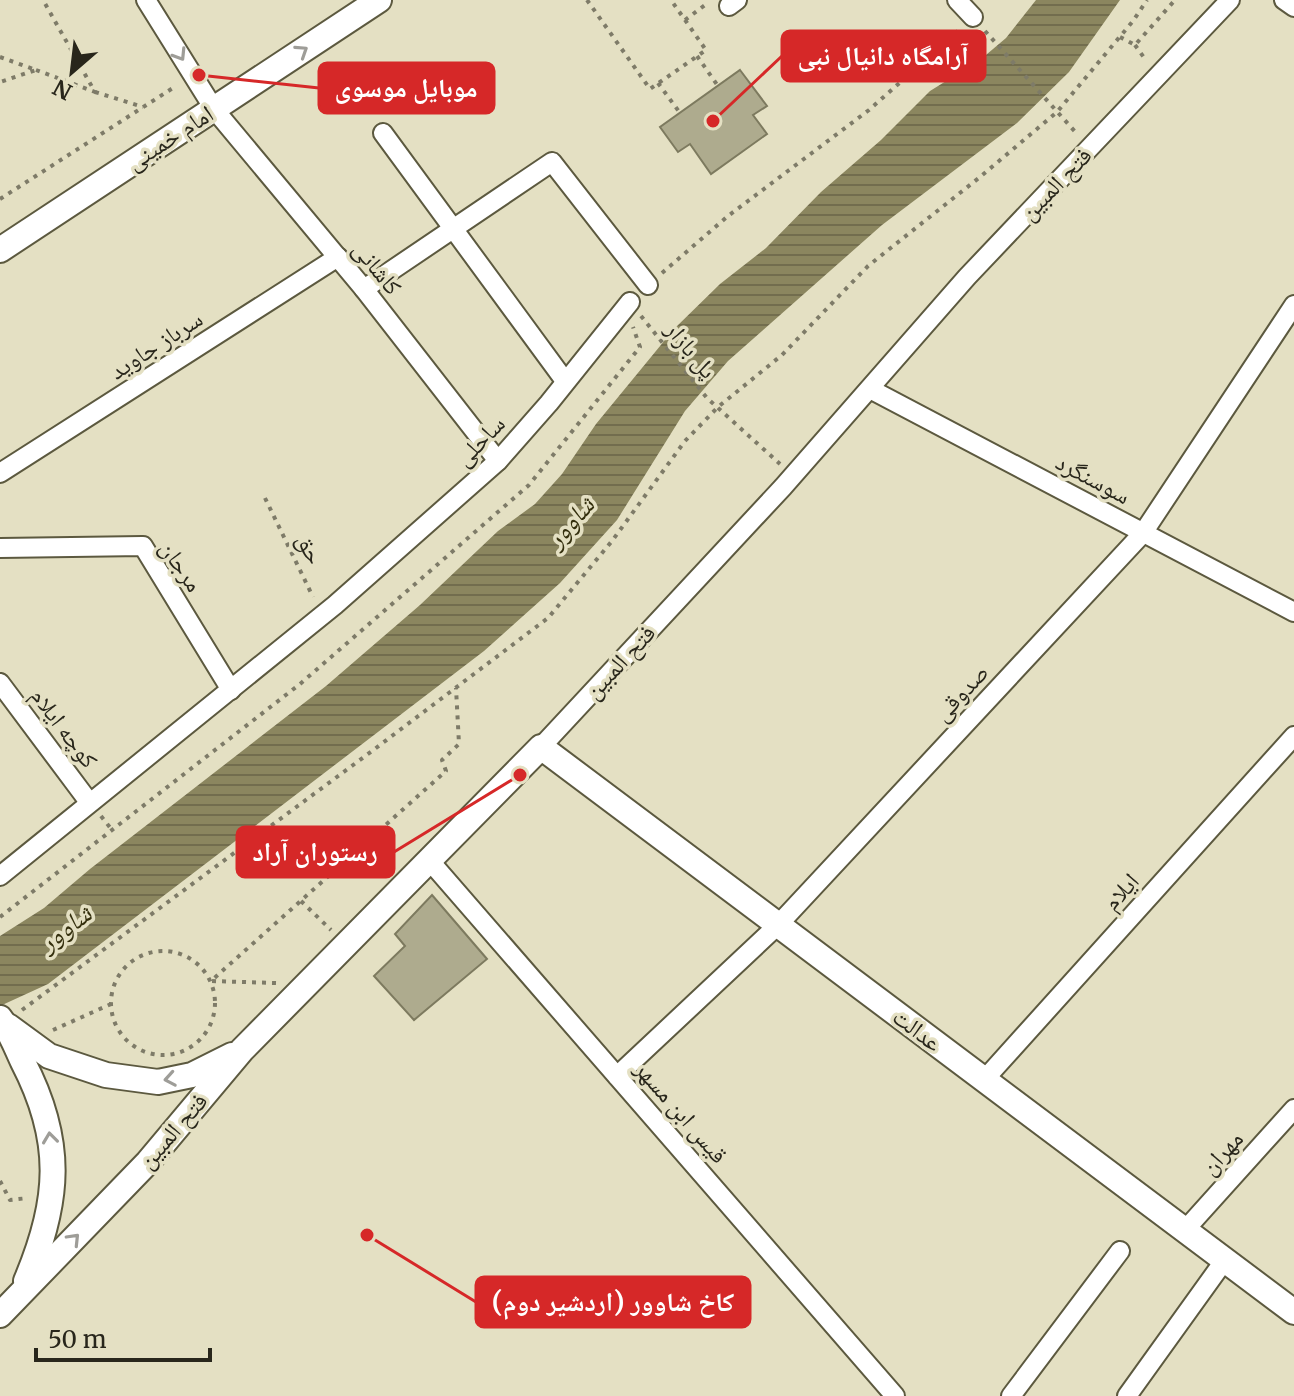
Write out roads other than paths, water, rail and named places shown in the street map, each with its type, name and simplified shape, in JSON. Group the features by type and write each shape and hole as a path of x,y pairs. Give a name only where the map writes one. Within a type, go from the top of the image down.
{"street":[{"name":"کاشانی","path":"146,0 214,109 364,289 498,461"},
{"name":"امام خمینی","path":"0,250 379,0"},
{"name":"فتح المبین","path":"0,1315 148,1162 242,1050 541,747 794,476 967,277 1230,0"},
{"path":"1284,0 1294,7"},
{"path":"383,133 565,381"},
{"path":"364,289 552,162 648,285"},
{"name":"سرباز جاوید","path":"0,473 338,257"},
{"name":"ساحلی","path":"0,876 322,616 498,461 630,302"},
{"name":"صدوقی","path":"617,1076 778,925 1143,533 1294,305"},
{"name":"سوسنگرد","path":"870,389 1294,612"},
{"name":"مرجان","path":"0,548 143,546 231,690"},
{"name":"کوچه ایلام","path":"0,683 89,802"},
{"name":"ایلام","path":"984,1080 1294,736"},
{"name":"عدالت","path":"541,747 1294,1312"},
{"name":"قیس ابن مسهر","path":"429,860 895,1396"},
{"path":"2,1020 49,1056 106,1075 158,1082 192,1075 242,1050"},
{"path":"2,1020 34,1082 51,1130 54,1174 40,1248 20,1294"},
{"name":"مهران","path":"1185,1230 1294,1109"},
{"path":"1011,1396 1120,1251"},
{"path":"1127,1396 1224,1261"}],"water":[{"name":"شاوور","path":"1036,0 1120,0 1069,72 1017,123 882,225 728,361 685,411 617,520 560,583 484,651 48,984 0,1006 0,936 44,908 326,686 420,605 498,531 535,504 562,474 596,424 674,329 720,284 766,248 821,192 881,140 930,91 980,60 1006,38"}],"place":[{"name":"موبایل موسوى","path":"199,75"},
{"name":"آرامگاه دانیال نبی","path":"713,121"},
{"name":"رستوران آراد","path":"520,775"},
{"name":"کاخ شاوور (اردشیر دوم)","path":"367,1235"}]}
